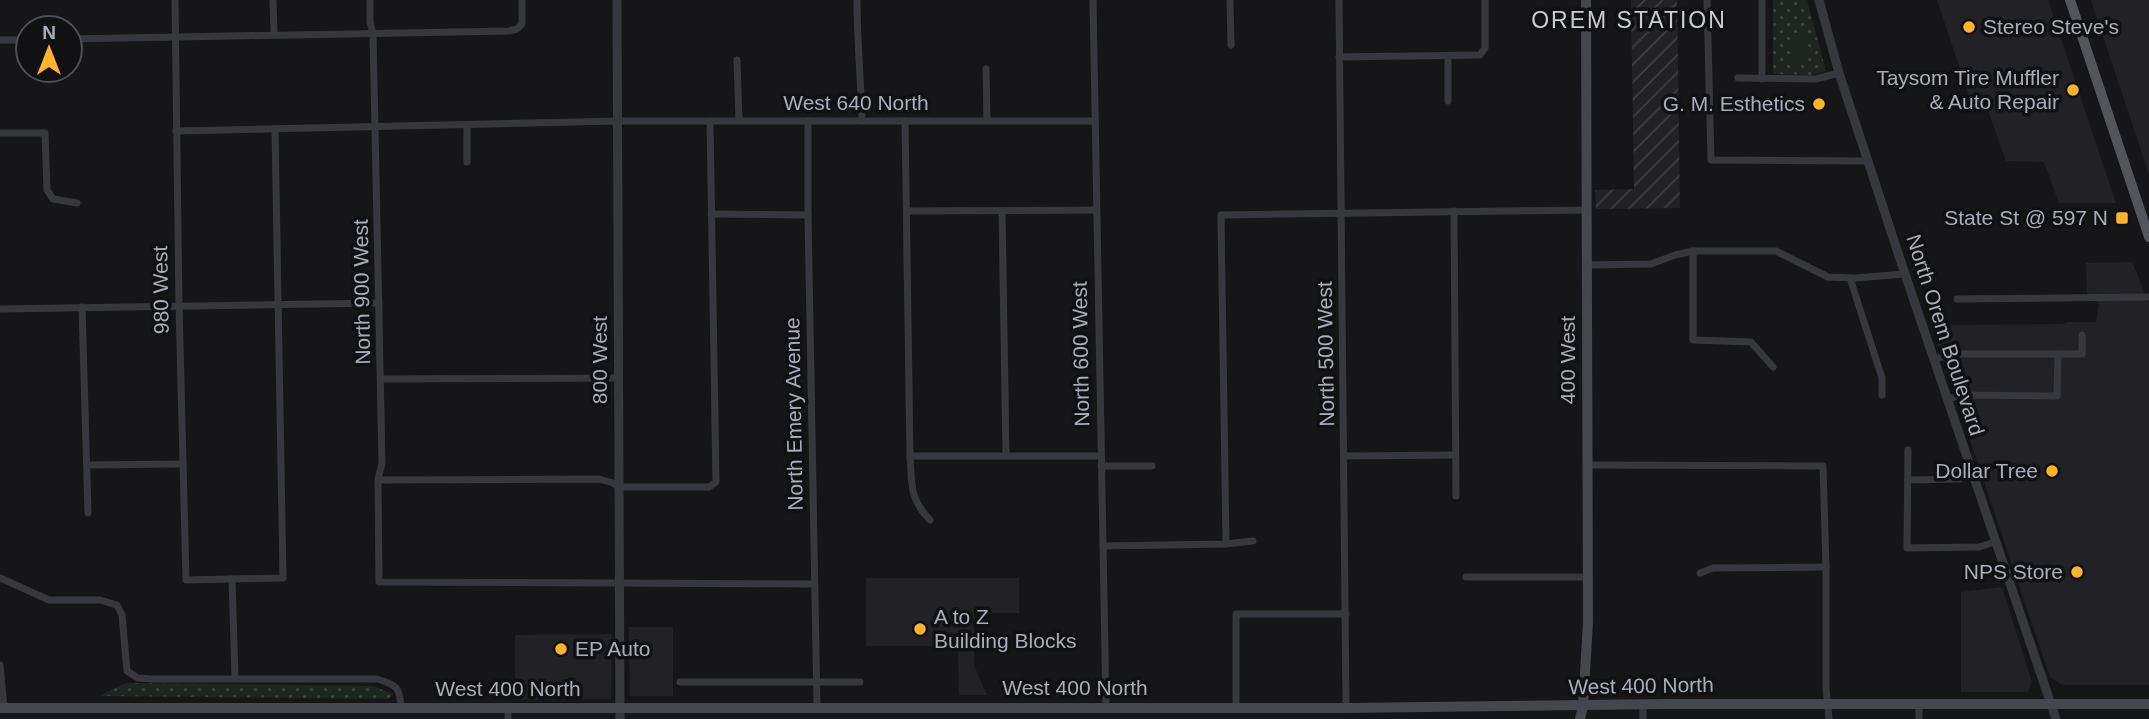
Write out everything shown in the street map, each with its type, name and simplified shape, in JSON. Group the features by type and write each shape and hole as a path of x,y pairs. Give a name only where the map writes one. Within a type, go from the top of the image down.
{"main road":[{"name":"400 West","path":"1580,719 1588,622 1586,0"},
{"path":"2070,0 2149,237"},
{"name":"West 400 North","path":"2,708 79,712 377,712 401,708 508,714 620,708 710,707 1346,708 1643,704 2149,704"}],"street":[{"name":"980 West","path":"174,0 186,580 232,579"},
{"path":"273,0 274,34"},
{"name":"North 900 West","path":"370,0 376,128 383,463 377,480 379,582 619,584"},
{"path":"84,39 509,31 522,24 522,0"},
{"name":"800 West","path":"617,0 620,719"},
{"path":"857,0 862,121"},
{"name":"North 600 West","path":"1093,0 1106,707"},
{"path":"1230,0 1231,45"},
{"name":"North 500 West","path":"1339,0 1346,708"},
{"path":"1339,57 1476,56 1485,48 1485,0"},
{"path":"1707,0 1711,160 1868,161"},
{"path":"1762,0 1762,79"},
{"name":"North Orem Boulevard","path":"1819,0 1839,73 1905,274 2056,719"},
{"path":"1448,56 1448,101"},
{"path":"737,60 738,121"},
{"path":"986,69 987,121"},
{"path":"1738,78 1816,79 1839,73"},
{"name":"West 640 North","path":"176,131 617,121 1095,121"},
{"path":"377,480 599,479 618,487 709,487 716,482 710,121"},
{"name":"North Emery Avenue","path":"808,121 817,707"},
{"path":"905,121 910,456 914,498 930,520"},
{"path":"467,126 467,162"},
{"path":"235,678 232,579 283,578 275,130"},
{"path":"0,132 45,132 47,190 53,199 77,203"},
{"path":"907,211 1096,210"},
{"path":"1226,544 1221,215 1586,210"},
{"path":"1002,211 1006,455"},
{"path":"1454,211 1457,496"},
{"path":"711,214 808,215"},
{"path":"1587,265 1651,264 1693,251 1776,251 1828,277 1905,274"},
{"path":"1693,251 1693,340 1751,342 1773,367"},
{"path":"1850,278 1882,378 1882,395"},
{"path":"1958,299 2149,297"},
{"path":"0,309 379,303"},
{"path":"82,307 88,513"},
{"path":"1934,360 1949,354 2082,354 2082,335"},
{"path":"1949,400 1959,396 2057,396 2057,354"},
{"path":"381,379 617,378"},
{"path":"1908,450 1907,548 1979,547 1996,542"},
{"path":"1344,456 1455,455"},
{"path":"910,456 1101,456"},
{"path":"87,466 183,464"},
{"path":"1588,465 1823,467 1826,689 1829,719"},
{"path":"1101,466 1152,466"},
{"path":"1908,480 1959,479 1973,475"},
{"path":"1103,546 1253,541"},
{"path":"1700,573 1713,568 1826,567"},
{"path":"1466,577 1588,577"},
{"path":"0,578 49,600 100,600 117,605 122,615 127,671 138,678 377,679 396,686 400,693 401,708"},
{"path":"619,584 814,584"},
{"path":"1236,707 1236,614 1346,614"},
{"path":"0,665 2,708"},
{"path":"680,682 860,682"},
{"path":"1643,704 1643,719"},
{"path":"1919,704 1919,719"},
{"path":"710,707 710,719"},
{"path":"797,707 797,719"}],"shaded area":[{"path":"1631,0 1677,0 1680,208 1596,209 1595,190 1634,189"},
{"path":"1773,0 1807,0 1826,71 1812,75 1773,74"},
{"path":"1937,0 2048,0 2116,203 2059,203 2044,162 2006,161 1983,97 1969,96"},
{"path":"2091,0 2149,0 2149,174"},
{"path":"1805,33 1806,62 1792,63 1790,34"},
{"path":"2132,262 2149,303 2149,685 2062,685 2050,677 1931,325 2096,322 2099,303 2087,295 2086,263"},
{"name":"A to Z Building Blocks","path":"866,578 1019,578 1019,613 974,613 974,665 987,695 959,695 958,646 866,646"},
{"path":"2002,587 2032,682 2028,692 1961,692 1961,592"},
{"path":"629,627 673,627 673,696 630,696"},
{"path":"612,634 611,699 515,700 515,635"},
{"path":"126,683 373,686 393,694 389,699 99,696"}],"place":[{"name":"Stereo Steve's","path":"1969,27"},
{"name":"Taysom Tire Muffler & Auto Repair","path":"2073,90"},
{"name":"G. M. Esthetics","path":"1819,104"},
{"name":"State St @ 597 N","path":"2122,218"},
{"name":"Dollar Tree","path":"2052,471"},
{"name":"NPS Store","path":"2077,572"},
{"name":"A to Z Building Blocks","path":"920,629"},
{"name":"EP Auto","path":"561,649"}],"district":[{"name":"OREM STATION","path":"1629,20"}]}
